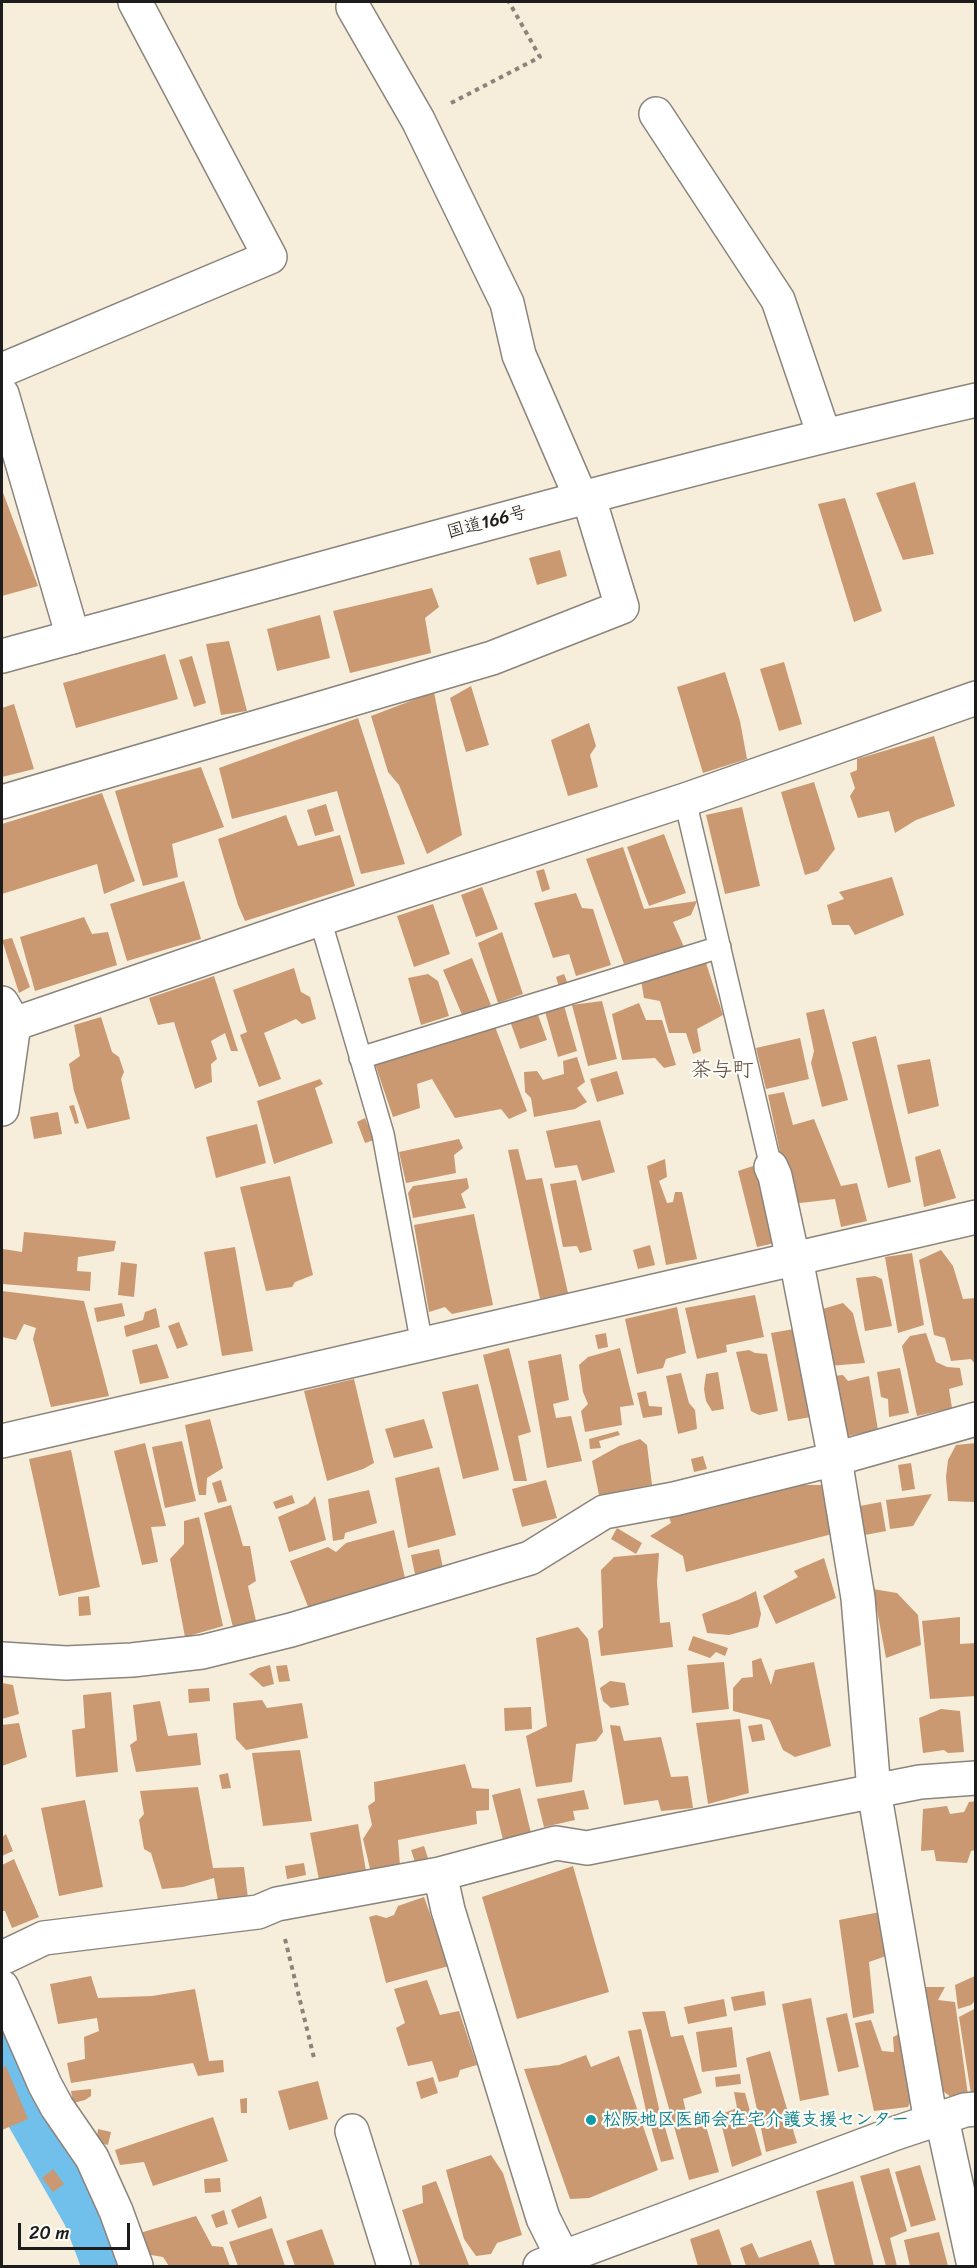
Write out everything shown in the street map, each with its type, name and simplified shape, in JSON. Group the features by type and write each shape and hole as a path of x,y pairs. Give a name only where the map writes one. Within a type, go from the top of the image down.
{"main road":[{"path":"2,370 270,257 135,2"},
{"path":"2,802 492,658 622,607 584,497 519,355 507,303 418,120 352,8"},
{"path":"656,114 778,300 824,435"},
{"path":"2,394 73,637"},
{"name":"国道166号","path":"2,656 584,497 824,435 975,400"},
{"path":"2,1109 8,1013 320,919 685,800 975,698"},
{"path":"771,1167 795,1259 836,1458 858,1598 874,1791 936,2120 974,2266"},
{"path":"2,1441 975,1217"},
{"path":"2,1659 66,1663 132,1660 202,1652 302,1627 530,1558 604,1512 675,1499 836,1458 975,1419"},
{"path":"2,1958 44,1938 258,1912 277,1904 440,1874 556,1843 587,1848 920,1782 975,1779"},
{"path":"440,1874 448,1910 543,2218 552,2262 896,2133 965,2110 975,2109"},
{"path":"2,1987 45,2085 57,2107 92,2158 116,2211 136,2266"},
{"path":"352,2131 394,2266"}],"lane":[{"path":"685,800 771,1167"},
{"path":"320,919 383,1134 422,1345"},
{"path":"360,1058 720,947"}],"path":[{"path":"418,120 540,57 510,2"},
{"path":"277,1904 314,2058"}],"building":[{"path":"915,482 934,554 903,560 876,493"},
{"path":"2,490 38,586 2,596"},
{"path":"845,498 882,611 854,622 818,504"},
{"path":"560,550 567,576 537,585 529,558"},
{"path":"432,588 439,607 425,618 431,653 350,673 333,611"},
{"path":"320,615 330,658 277,671 267,629"},
{"path":"229,641 247,711 221,715 206,644"},
{"path":"165,654 178,699 76,728 63,683"},
{"path":"192,656 206,703 194,707 179,660"},
{"path":"784,662 802,724 779,731 760,669"},
{"path":"725,672 740,721 747,759 703,773 677,687"},
{"path":"471,686 489,745 466,752 450,698"},
{"path":"434,692 462,835 427,854 399,785 388,772 371,716"},
{"path":"14,704 34,769 2,777 2,708"},
{"path":"358,718 405,864 361,874 337,791 232,819 219,768"},
{"path":"589,723 596,746 590,755 598,787 568,796 551,740"},
{"path":"934,736 955,806 916,820 895,833 889,811 858,818 850,796 855,788 850,773 857,770 857,759"},
{"path":"201,767 224,827 172,844 178,877 143,886 115,791"},
{"path":"814,782 835,849 818,871 805,875 781,792"},
{"path":"102,793 135,881 104,894 97,864 2,894 2,824"},
{"path":"326,804 334,831 315,836 307,810"},
{"path":"742,807 760,886 725,894 706,815"},
{"path":"286,815 298,846 340,835 355,886 245,921 218,839"},
{"path":"664,834 686,893 649,906 627,847"},
{"path":"623,847 644,909 697,901 691,915 673,922 684,947 624,964 586,859"},
{"path":"544,869 550,889 542,892 536,871"},
{"path":"892,877 904,915 855,935 849,925 832,925 827,905 844,899 839,892"},
{"path":"184,881 201,939 127,961 110,904"},
{"path":"482,887 498,929 476,937 461,895"},
{"path":"576,893 582,908 593,909 611,965 576,976 569,954 553,958 534,903"},
{"path":"433,904 450,954 414,967 397,916"},
{"path":"84,917 92,934 108,932 117,965 35,991 20,937"},
{"path":"502,932 523,994 498,1003 478,943"},
{"path":"12,938 30,987 19,993 2,940"},
{"path":"472,958 491,1005 463,1017 443,970"},
{"path":"706,963 723,1015 697,1029 701,1051 693,1054 686,1033 669,1033 660,1001 644,998 641,980"},
{"path":"294,968 301,992 310,997 316,1019 302,1024 296,1019 264,1033 281,1079 259,1087 240,1035 247,1032 233,990"},
{"path":"428,974 438,981 449,1016 421,1025 408,978"},
{"path":"564,974 568,984 559,987 556,977"},
{"path":"214,976 238,1051 231,1051 225,1033 211,1041 217,1059 211,1064 212,1082 195,1089 174,1022 158,1025 149,998"},
{"path":"602,1001 617,1059 588,1066 572,1005"},
{"path":"563,1002 577,1051 558,1057 544,1008"},
{"path":"639,1003 646,1020 662,1020 676,1065 664,1068 655,1058 622,1060 612,1014"},
{"path":"824,1009 848,1100 822,1107 811,1063 814,1051 806,1013"},
{"path":"537,1012 547,1040 520,1049 510,1021"},
{"path":"101,1017 112,1052 119,1057 124,1072 121,1079 130,1119 87,1129 74,1091 69,1064 80,1056 74,1025"},
{"path":"494,1024 527,1111 509,1119 501,1109 455,1118 432,1079 417,1084 420,1108 393,1117 375,1064"},
{"path":"876,1036 911,1182 888,1188 852,1042"},
{"path":"800,1038 809,1079 766,1089 756,1048"},
{"path":"577,1057 585,1082 577,1088 587,1102 575,1109 534,1117 531,1098 525,1092 524,1072 537,1071 543,1080 564,1074 563,1061"},
{"path":"930,1059 939,1106 908,1114 897,1065"},
{"path":"617,1071 624,1094 597,1102 590,1079"},
{"path":"320,1079 323,1084 315,1088 333,1143 274,1164 257,1101"},
{"path":"784,1092 793,1125 814,1119 841,1186 857,1183 867,1221 841,1227 835,1199 791,1204 768,1095"},
{"path":"74,1105 79,1123 75,1124 69,1106"},
{"path":"58,1112 62,1134 34,1139 30,1117"},
{"path":"365,1118 374,1140 365,1143 357,1122"},
{"path":"600,1120 615,1172 582,1181 577,1165 555,1168 546,1131"},
{"path":"257,1124 266,1163 216,1178 206,1137"},
{"path":"459,1139 463,1148 454,1155 456,1173 406,1183 399,1152"},
{"path":"518,1149 526,1180 542,1178 568,1293 540,1299 508,1150"},
{"path":"940,1149 956,1198 924,1207 915,1157"},
{"path":"665,1159 667,1177 659,1181 667,1203 673,1202 675,1192 682,1192 697,1259 666,1265 647,1166"},
{"path":"759,1164 775,1243 757,1247 738,1171"},
{"path":"290,1176 313,1275 295,1282 292,1287 266,1291 240,1187"},
{"path":"467,1178 469,1188 461,1194 466,1208 413,1218 408,1193 413,1186"},
{"path":"576,1180 592,1250 580,1253 577,1246 563,1247 550,1184"},
{"path":"474,1214 493,1305 452,1314 445,1307 429,1312 414,1225"},
{"path":"24,1232 116,1241 114,1251 78,1257 77,1271 91,1272 90,1291 2,1284 3,1249 22,1252"},
{"path":"650,1245 655,1265 638,1269 633,1250"},
{"path":"235,1247 253,1351 222,1356 204,1252"},
{"path":"941,1250 953,1266 963,1299 976,1298 976,1365 971,1359 951,1361 945,1338 934,1335 919,1260"},
{"path":"912,1253 924,1325 898,1333 885,1257"},
{"path":"121,1262 137,1264 134,1297 118,1295"},
{"path":"875,1276 882,1279 892,1326 865,1331 856,1278"},
{"path":"2,1291 84,1301 109,1396 51,1407 33,1339 36,1328 24,1324 16,1340 2,1337"},
{"path":"755,1295 764,1337 726,1345 727,1352 697,1359 685,1308"},
{"path":"122,1303 125,1316 97,1322 94,1308"},
{"path":"843,1303 853,1313 865,1363 829,1366 819,1310"},
{"path":"677,1307 686,1353 666,1359 663,1368 637,1374 625,1319"},
{"path":"156,1308 160,1327 126,1337 124,1326 143,1320 145,1312"},
{"path":"179,1322 188,1345 177,1349 168,1326"},
{"path":"794,1329 811,1417 788,1421 771,1333"},
{"path":"606,1333 608,1347 598,1349 595,1335"},
{"path":"926,1333 936,1362 947,1367 960,1368 963,1385 949,1389 952,1408 917,1416 902,1346 910,1336"},
{"path":"157,1344 169,1378 140,1384 132,1350"},
{"path":"509,1348 531,1432 518,1436 527,1481 514,1481 483,1355"},
{"path":"620,1348 634,1405 620,1407 622,1425 585,1432 581,1411 588,1404 583,1392 579,1365 588,1357"},
{"path":"749,1350 767,1354 778,1411 759,1415 751,1411 736,1352"},
{"path":"561,1354 569,1400 553,1404 556,1418 571,1416 582,1461 547,1468 528,1361"},
{"path":"900,1368 909,1413 889,1417 888,1399 881,1397 877,1372"},
{"path":"718,1372 724,1409 712,1411 706,1401 704,1389 706,1374"},
{"path":"681,1373 689,1403 695,1410 697,1429 678,1434 666,1376"},
{"path":"843,1375 848,1381 869,1376 878,1430 843,1437 833,1376"},
{"path":"354,1379 374,1463 327,1481 304,1391"},
{"path":"478,1384 499,1470 463,1479 442,1392"},
{"path":"646,1391 649,1406 662,1407 662,1415 643,1418 637,1393"},
{"path":"210,1419 223,1468 207,1478 206,1495 199,1495 185,1425"},
{"path":"424,1419 433,1448 394,1458 385,1429"},
{"path":"618,1431 620,1435 599,1441 601,1448 590,1449 589,1439"},
{"path":"640,1439 647,1445 652,1485 599,1495 592,1461 619,1446"},
{"path":"182,1441 196,1501 165,1508 152,1447"},
{"path":"145,1443 166,1526 151,1527 158,1562 142,1565 114,1451"},
{"path":"976,1443 976,1502 948,1501 946,1477 948,1460 956,1445"},
{"path":"71,1450 100,1587 59,1596 29,1459"},
{"path":"703,1456 707,1469 694,1472 691,1459"},
{"path":"911,1463 915,1489 902,1491 898,1465"},
{"path":"439,1467 456,1535 408,1548 395,1478"},
{"path":"221,1480 227,1501 218,1503 212,1483"},
{"path":"546,1480 557,1518 522,1527 512,1489"},
{"path":"801,1485 823,1485 832,1534 686,1572 683,1556 650,1536 671,1523 668,1514"},
{"path":"369,1490 377,1523 345,1533 344,1539 333,1541 328,1499"},
{"path":"932,1494 913,1526 890,1529 886,1500"},
{"path":"292,1495 295,1503 276,1509 273,1502"},
{"path":"315,1496 326,1540 289,1552 278,1517 308,1504"},
{"path":"881,1502 886,1531 865,1535 860,1506"},
{"path":"231,1505 243,1546 250,1546 256,1581 248,1586 256,1621 233,1627 204,1513"},
{"path":"199,1517 223,1626 185,1637 170,1559 184,1544 184,1521"},
{"path":"617,1528 642,1543 636,1554 611,1539"},
{"path":"394,1530 405,1578 309,1609 290,1561 328,1547 336,1552 346,1543"},
{"path":"439,1549 443,1568 415,1574 411,1555"},
{"path":"659,1553 657,1582 660,1623 670,1622 673,1647 601,1656 598,1631 603,1627 601,1570 614,1557"},
{"path":"824,1558 836,1598 776,1624 763,1596 798,1577 794,1571"},
{"path":"873,1589 897,1593 918,1615 921,1645 886,1658"},
{"path":"756,1591 761,1614 758,1627 729,1635 707,1633 702,1614"},
{"path":"89,1596 91,1615 79,1616 78,1597"},
{"path":"960,1617 960,1644 976,1643 976,1696 930,1699 922,1621"},
{"path":"578,1627 588,1639 603,1732 596,1741 576,1744 572,1782 536,1787 526,1736 547,1726 536,1638"},
{"path":"693,1636 728,1648 725,1656 716,1652 710,1658 688,1650"},
{"path":"761,1658 771,1685 775,1670 814,1662 831,1746 795,1757 783,1750 770,1720 733,1711 733,1688 742,1678 753,1677 752,1661"},
{"path":"724,1662 729,1709 692,1713 687,1665"},
{"path":"270,1665 274,1684 263,1687 249,1674 258,1668"},
{"path":"287,1665 290,1681 279,1682 276,1666"},
{"path":"610,1681 625,1683 629,1705 611,1708 603,1701 600,1688"},
{"path":"2,1683 13,1685 19,1714 2,1719"},
{"path":"209,1688 210,1701 189,1703 188,1689"},
{"path":"111,1692 118,1772 76,1777 72,1730 85,1728 83,1695"},
{"path":"262,1700 267,1708 302,1703 308,1738 246,1750 236,1739 233,1703"},
{"path":"160,1701 168,1736 197,1733 201,1765 136,1772 130,1745 137,1740 133,1705"},
{"path":"531,1707 532,1729 505,1731 504,1708"},
{"path":"941,1709 960,1711 964,1752 948,1753 944,1750 923,1753 919,1718"},
{"path":"740,1719 749,1793 708,1804 696,1723"},
{"path":"19,1723 27,1757 2,1766 2,1725"},
{"path":"762,1724 765,1740 752,1742 748,1726"},
{"path":"610,1725 620,1726 624,1741 661,1737 671,1777 688,1776 693,1808 661,1811 658,1800 624,1805"},
{"path":"300,1750 312,1821 263,1826 252,1753"},
{"path":"465,1764 472,1788 489,1789 489,1810 476,1811 477,1824 398,1840 400,1866 371,1873 363,1839 372,1825 368,1806 375,1801 374,1782"},
{"path":"228,1773 231,1788 222,1789 219,1775"},
{"path":"198,1787 213,1868 244,1867 248,1898 218,1901 214,1878 183,1887 162,1889 151,1853 144,1849 139,1820 144,1814 140,1791"},
{"path":"520,1788 531,1833 503,1840 492,1795"},
{"path":"584,1790 589,1809 573,1811 575,1820 544,1827 537,1799"},
{"path":"85,1800 103,1887 59,1896 41,1808"},
{"path":"976,1801 976,1850 971,1851 967,1863 936,1861 934,1850 921,1851 923,1809 947,1806 950,1814 964,1812 969,1802"},
{"path":"358,1824 366,1871 319,1880 310,1833"},
{"path":"6,1834 13,1851 2,1856 2,1837"},
{"path":"424,1846 428,1858 415,1862 411,1850"},
{"path":"14,1859 39,1917 12,1928 5,1911 2,1911 2,1865"},
{"path":"304,1863 306,1875 287,1879 285,1866"},
{"path":"573,1866 609,1992 517,2019 482,1897"},
{"path":"424,1897 449,1966 386,1983 369,1917 376,1915 386,1918 394,1915 398,1906"},
{"path":"880,1912 886,1956 869,1962 874,2013 853,2018 839,1920"},
{"path":"91,1976 98,1998 152,1996 195,1989 209,2061 223,2060 224,2072 198,2076 193,2063 71,2083 67,2063 85,2059 84,2037 99,2031 97,2018 58,2024 50,1984"},
{"path":"975,1976 976,2000 971,2005 958,2009 955,1985"},
{"path":"427,1980 440,2015 459,2011 477,2065 460,2070 458,2077 439,2082 432,2061 408,2066 396,2028 405,2023 394,1989"},
{"path":"923,1987 945,1987 938,2000 955,2002 968,2095 951,2097 940,2089"},
{"path":"764,1991 766,2005 734,2011 731,1997"},
{"path":"811,1998 829,2095 800,2101 782,2004"},
{"path":"724,1999 727,2016 688,2024 684,2007"},
{"path":"976,2008 976,2094 971,2094 959,2017"},
{"path":"665,2011 671,2037 683,2035 702,2093 683,2099 690,2128 706,2126 719,2172 689,2180 642,2012"},
{"path":"847,2013 859,2067 838,2072 826,2018"},
{"path":"871,2020 882,2051 894,2052 893,2037 899,2034 911,2100 908,2107 874,2111 855,2023"},
{"path":"732,2027 737,2067 702,2072 696,2032"},
{"path":"641,2029 660,2113 647,2115 628,2031"},
{"path":"770,2051 797,2143 766,2152 746,2058"},
{"name":"松阪地区医師会在宅介護支援センター","path":"586,2055 591,2067 619,2056 658,2170 589,2198 570,2199 524,2069 559,2065"},
{"path":"6,2066 28,2119 2,2130 2,2068"},
{"path":"740,2074 741,2084 716,2087 715,2077"},
{"path":"433,2077 438,2093 421,2099 416,2082"},
{"path":"318,2081 328,2119 289,2130 278,2091"},
{"path":"91,2089 91,2096 73,2103 71,2091"},
{"path":"734,2092 745,2093 762,2155 732,2167 719,2115 737,2108"},
{"path":"247,2098 247,2113 241,2113 240,2099"},
{"path":"213,2117 228,2161 153,2186 144,2162 120,2165 115,2150"},
{"path":"664,2124 674,2159 661,2162 651,2127"},
{"path":"98,2129 111,2132 108,2145 96,2142"},
{"path":"491,2155 503,2173 522,2235 497,2243 491,2254 476,2256 464,2239 446,2170"},
{"path":"920,2165 936,2220 911,2227 895,2172"},
{"path":"889,2168 907,2231 890,2238 897,2266 886,2266 860,2176"},
{"path":"53,2169 64,2184 53,2192 42,2178"},
{"path":"220,2178 221,2192 205,2193 204,2179"},
{"path":"436,2181 469,2265 420,2266 402,2210 423,2203 422,2186"},
{"path":"853,2181 874,2266 835,2266 816,2191"},
{"path":"261,2196 267,2218 238,2228 231,2210"},
{"path":"224,2210 228,2224 216,2228 211,2215"},
{"path":"196,2216 212,2246 223,2247 230,2266 169,2266 163,2257 145,2254 140,2233"},
{"path":"272,2228 285,2266 238,2266 229,2242"},
{"path":"322,2229 335,2266 295,2266 286,2241"},
{"path":"719,2229 732,2266 698,2266 690,2239"},
{"path":"939,2232 948,2266 910,2266 904,2240"},
{"path":"811,2240 820,2266 746,2266 740,2248 752,2243 759,2258"}],"waterway":[{"path":"2,2030 36,2106 96,2211 117,2266"}],"place":[{"name":"松阪地区医師会在宅介護支援センター","path":"591,2120"}],"district":[{"name":"茶与町","path":"722,1071"}]}
